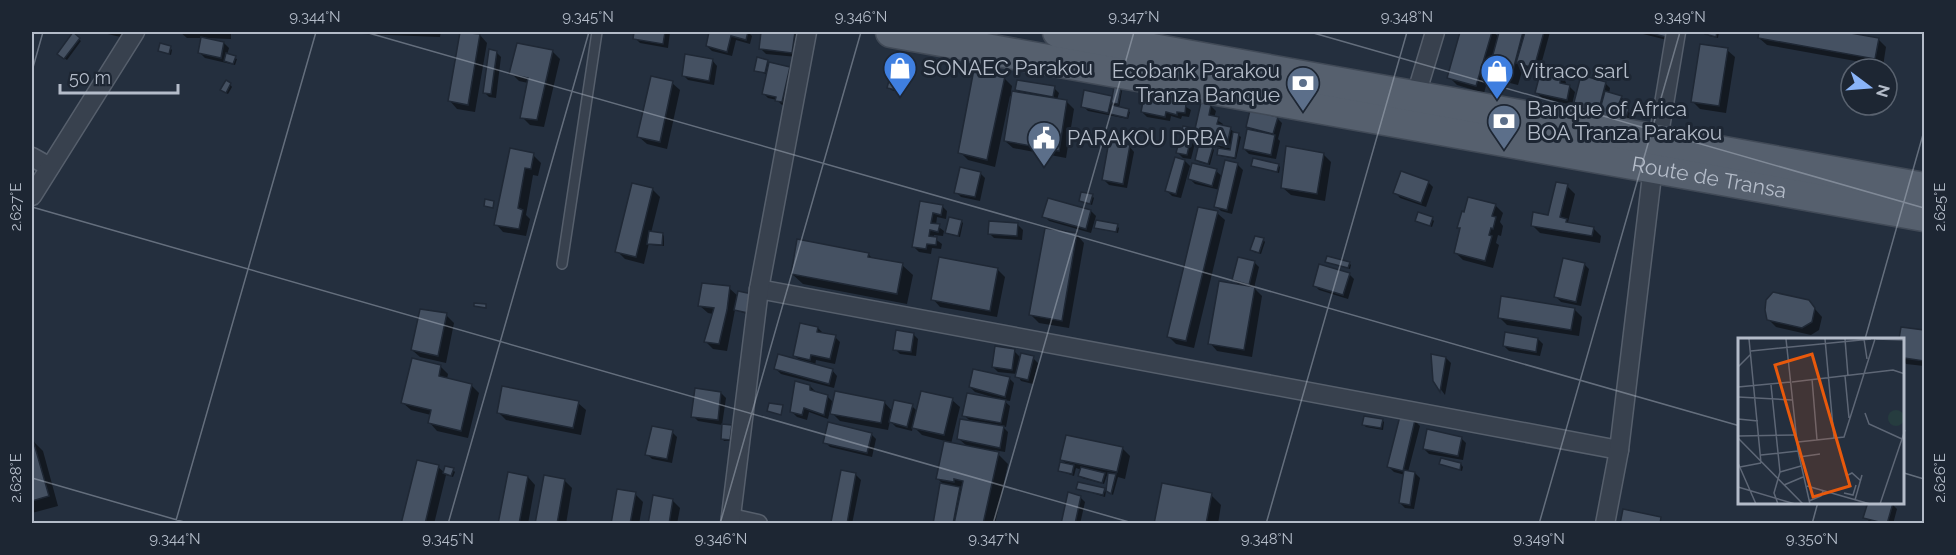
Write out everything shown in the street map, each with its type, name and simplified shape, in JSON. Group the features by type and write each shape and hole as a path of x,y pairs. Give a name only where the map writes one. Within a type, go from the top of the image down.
{"main road":[{"name":"Route de Transa","path":"891,32 1727,166 1924,188"},
{"name":"Route de Transa","path":"1058,32 1416,95 1655,154"},
{"name":"Route de Transa","path":"1727,166 1924,216"}],"street":[{"path":"32,196 135,32"},
{"path":"758,524 731,521 759,289 807,32"},
{"path":"1416,95 1435,32"},
{"path":"1605,524 1619,450 1655,154 1676,32"},
{"path":"32,157 50,167"},
{"path":"759,289 1619,450"}],"lane":[{"path":"562,264 597,32"}],"building":[{"path":"73,32 80,38 64,59 57,54"},
{"path":"460,32 480,34 468,105 448,101"},
{"path":"634,32 665,32 663,44 633,39"},
{"path":"709,32 748,32 746,40 731,36 727,52 706,46"},
{"path":"761,32 795,32 792,53 759,49"},
{"path":"1460,32 1492,32 1476,86 1447,78"},
{"path":"1499,32 1523,32 1511,78 1488,73"},
{"path":"1525,32 1544,32 1534,68 1516,63"},
{"path":"1646,32 1668,32 1666,37"},
{"path":"1706,32 1717,32 1716,37 1705,34"},
{"path":"1759,32 1845,32 1879,38 1875,57 1864,57 1758,38"},
{"path":"201,37 224,42 221,58 198,53"},
{"path":"160,43 171,46 169,54 158,51"},
{"path":"517,43 553,50 537,120 520,118 528,78 509,74"},
{"path":"1700,44 1728,48 1719,106 1691,102"},
{"path":"489,49 497,51 491,94 483,93"},
{"path":"226,53 236,56 233,64 224,61"},
{"path":"685,54 713,59 709,81 682,76"},
{"path":"757,57 768,60 765,73 754,71"},
{"path":"769,62 790,67 782,102 775,101 776,97 762,94"},
{"path":"892,69 905,72 901,91 887,88"},
{"path":"974,69 1005,76 987,160 958,153"},
{"path":"1541,70 1561,75 1560,83 1570,85 1567,100 1535,93"},
{"path":"1581,75 1606,82 1598,113 1573,106"},
{"path":"651,76 673,81 660,142 637,137"},
{"path":"226,80 231,83 226,93 220,90"},
{"path":"1017,80 1055,86 1053,97 1015,90"},
{"path":"1146,86 1180,93 1178,102 1186,104 1185,113 1177,112 1177,115 1166,112 1165,117 1141,112"},
{"path":"1114,87 1121,88 1118,104 1111,103"},
{"path":"1084,90 1112,96 1108,113 1081,107"},
{"path":"1012,91 1067,100 1059,151 1004,141"},
{"path":"1605,91 1622,96 1618,106 1629,109 1625,120 1599,113"},
{"path":"1201,102 1211,105 1209,115 1219,117 1217,124 1231,127 1227,145 1193,138"},
{"path":"1112,105 1129,109 1127,118 1110,114"},
{"path":"1250,110 1278,117 1273,134 1246,127"},
{"path":"1183,126 1193,128 1187,155 1176,153"},
{"path":"1247,129 1275,135 1271,155 1243,149"},
{"path":"1233,132 1239,133 1235,158 1217,155 1218,148 1230,150"},
{"path":"1109,141 1130,145 1123,184 1102,180"},
{"path":"1199,143 1213,147 1208,164 1195,160"},
{"path":"1286,146 1324,153 1317,194 1281,188"},
{"path":"510,148 534,153 531,169 525,168 518,208 523,210 519,229 494,225"},
{"path":"1175,157 1185,160 1176,194 1165,191"},
{"path":"1253,158 1279,164 1277,172 1251,166"},
{"path":"1225,160 1238,163 1227,210 1214,207"},
{"path":"1192,163 1217,169 1212,186 1188,179"},
{"path":"960,167 981,172 975,197 954,193"},
{"path":"1401,171 1429,181 1421,203 1393,193"},
{"path":"1556,182 1568,184 1560,217 1567,219 1566,222 1594,227 1592,236 1531,226 1533,212 1548,215"},
{"path":"632,183 653,188 636,257 615,252"},
{"path":"1081,192 1093,194 1090,204 1079,201"},
{"path":"1468,197 1496,204 1492,216 1496,217 1489,235 1492,236 1485,261 1454,253 1460,228 1457,228"},
{"path":"1048,198 1091,210 1086,229 1042,217"},
{"path":"485,199 494,201 493,208 484,206"},
{"path":"920,201 943,205 941,215 933,213 931,223 940,224 938,232 930,230 929,236 937,237 936,245 927,244 926,249 912,247"},
{"path":"1198,207 1218,211 1186,341 1167,337"},
{"path":"1418,212 1433,217 1430,226 1415,221"},
{"path":"949,217 962,220 958,236 945,233"},
{"path":"1096,220 1118,224 1116,232 1094,228"},
{"path":"989,221 1018,223 1017,236 988,234"},
{"path":"1045,228 1077,233 1062,321 1029,315"},
{"path":"649,231 663,233 662,245 647,244"},
{"path":"1255,236 1264,238 1259,253 1250,250"},
{"path":"797,239 869,253 868,257 903,263 897,294 791,274"},
{"path":"1327,256 1350,262 1348,268 1325,262"},
{"path":"939,257 998,268 990,311 931,300"},
{"path":"1238,257 1255,261 1249,285 1232,280"},
{"path":"1563,258 1585,263 1576,302 1554,297"},
{"path":"1319,264 1350,273 1343,295 1313,286"},
{"path":"1219,281 1255,287 1244,350 1208,344"},
{"path":"702,283 730,286 719,344 704,342 714,308 698,306"},
{"path":"738,291 752,294 748,313 734,310"},
{"path":"1773,292 1809,300 1815,308 1812,322 1802,328 1767,320 1766,300"},
{"path":"1501,296 1575,308 1571,330 1498,318"},
{"path":"474,303 486,304 486,308 474,306"},
{"path":"420,309 447,313 438,356 411,350"},
{"path":"800,323 818,327 817,332 836,335 830,359 811,355 810,360 793,356"},
{"path":"1901,327 1924,330 1924,361 1905,358 1905,338 1899,338"},
{"path":"896,330 914,333 911,352 893,350"},
{"path":"1505,332 1538,338 1536,352 1503,346"},
{"path":"995,346 1015,349 1012,370 992,367"},
{"path":"1021,353 1034,356 1028,380 1015,377"},
{"path":"778,354 833,369 829,384 774,369"},
{"path":"1431,354 1446,357 1440,392 1433,381"},
{"path":"412,358 441,365 439,376 472,384 461,431 428,423 431,410 401,403"},
{"path":"973,369 1010,377 1005,397 969,387"},
{"path":"795,381 810,385 810,390 828,395 824,415 804,408 802,415 790,412"},
{"path":"502,386 579,401 573,428 497,413"},
{"path":"695,388 721,392 718,420 691,417"},
{"path":"835,391 885,401 881,423 830,414"},
{"path":"921,391 953,398 944,435 912,428"},
{"path":"967,393 1006,400 1001,423 962,416"},
{"path":"894,400 913,404 907,427 889,422"},
{"path":"769,403 783,405 781,415 767,411"},
{"path":"1364,416 1383,419 1381,428 1362,425"},
{"path":"1400,416 1415,420 1403,471 1387,467"},
{"path":"960,419 1004,426 1000,448 957,439"},
{"path":"828,422 872,433 867,453 823,443"},
{"path":"722,424 732,425 730,440 721,439"},
{"path":"652,426 673,430 667,459 645,455"},
{"path":"1427,429 1462,437 1458,456 1423,449"},
{"path":"1066,435 1123,447 1117,472 1060,460"},
{"path":"32,440 49,496 32,501"},
{"path":"944,441 999,452 983,524 954,524 963,481 936,479"},
{"path":"1441,458 1461,463 1460,470 1439,464"},
{"path":"417,460 439,465 425,524 401,524"},
{"path":"1060,462 1074,465 1072,474 1058,471"},
{"path":"445,466 454,468 451,476 443,473"},
{"path":"1081,467 1105,473 1102,483 1078,476"},
{"path":"841,470 856,473 847,524 831,522"},
{"path":"1404,470 1415,472 1410,505 1399,503"},
{"path":"508,472 528,476 519,524 498,524"},
{"path":"1108,473 1116,474 1111,494 1106,491"},
{"path":"544,475 565,479 557,524 535,524"},
{"path":"1078,482 1105,488 1103,495 1076,489"},
{"path":"940,483 960,487 953,524 933,524"},
{"path":"1162,483 1212,493 1206,524 1154,524"},
{"path":"617,489 636,492 630,524 611,524"},
{"path":"1068,492 1081,496 1075,524 1061,524"},
{"path":"653,495 673,499 669,524 648,524"},
{"path":"1867,504 1893,504 1887,524 1863,518"},
{"path":"1623,509 1661,517 1660,524 1620,524"}],"place":[{"name":"SONAEC Parakou","path":"900,97"},
{"name":"Vitraco sarl","path":"1497,100"},
{"name":"Ecobank Parakou Tranza Banque","path":"1303,112"},
{"name":"Banque of Africa BOA Tranza Parakou","path":"1504,150"},
{"name":"PARAKOU DRBA","path":"1044,167"}]}
